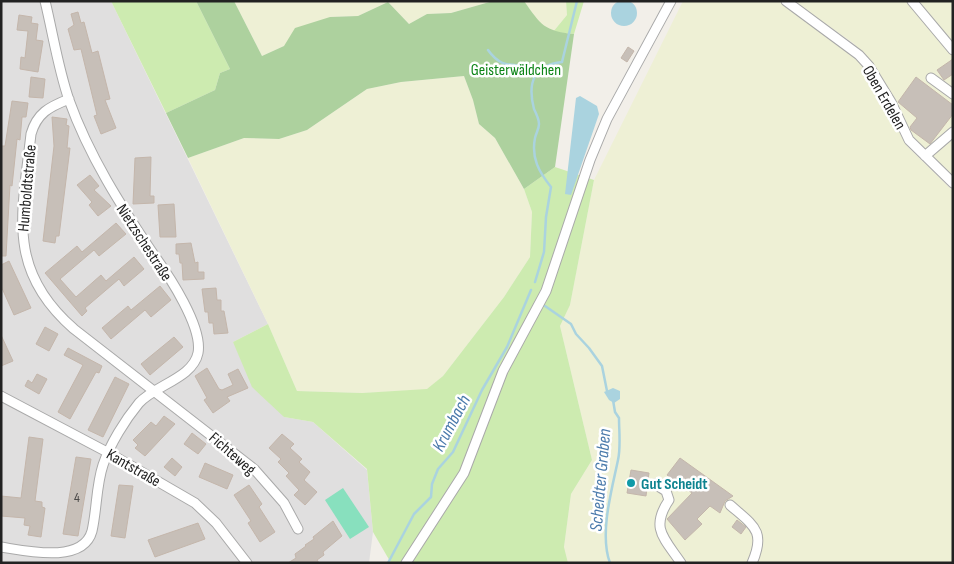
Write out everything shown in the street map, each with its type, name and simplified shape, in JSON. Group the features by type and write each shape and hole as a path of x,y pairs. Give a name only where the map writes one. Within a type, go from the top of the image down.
{"street":[{"name":"Nietzschestraße","path":"1,547 46,555 77,550 87,543 92,532 99,477 107,452 139,404 154,390 191,367 198,355 199,345 194,329 169,278 108,186 69,98 45,1"},
{"path":"406,563 464,473 503,371 546,291 590,160 607,119 671,1"},
{"name":"Oben Erdelen","path":"786,1 859,55 869,66 891,102 909,140 953,183"},
{"path":"912,1 953,50"},
{"path":"931,78 953,94"},
{"name":"Humboldtstraße","path":"69,98 49,107 41,114 34,123 31,134 22,218 22,237 27,262 38,289 60,317 154,390"},
{"path":"925,156 953,132"},
{"name":"Fichteweg","path":"154,390 254,469 284,503 298,529"},
{"name":"Kantstraße","path":"1,396 107,452 195,503 216,522 247,563"},
{"path":"656,484 666,491 669,500 660,513 659,527 681,563"},
{"path":"730,505 749,521 757,531 758,548 752,563"}],"shaded area":[{"path":"1,1 111,1 268,324 233,342 284,417 313,422 367,470 373,532 369,563 1,563"}],"green space":[{"path":"111,1 196,1 230,69 220,73 215,90 166,113"},
{"name":"Geisterwäldchen","path":"196,1 234,1 262,56 284,46 295,28 330,17 358,16 388,2 409,24 427,14 451,13 493,1 524,1 539,21 549,29 574,34 555,167 524,189 495,138 479,124 464,76 401,82 367,89 307,130 279,139 244,138 188,158 166,113 215,90 220,73 230,69"},
{"path":"234,1 493,1 451,13 427,14 409,24 388,2 358,16 330,17 284,46 262,56"},
{"path":"524,1 566,1 567,15 553,32 538,22"},
{"path":"566,1 584,1 574,34 553,32 567,15"},
{"path":"683,1 778,1 830,36 861,62 894,116 908,147 953,191 953,563 568,563 564,547 571,494 592,460 560,326 570,305 594,180"},
{"path":"793,1 953,1 953,179 911,136 869,60 853,43"},
{"path":"464,76 479,124 495,138 524,189 532,212 530,257 504,297 443,376 427,390 362,393 297,391 268,324 188,158 244,138 279,139 307,130 367,89 401,82"},
{"path":"555,167 594,180 570,305 560,326 592,460 571,494 564,547 568,563 391,563 373,532 367,469 313,422 284,417 252,387 233,342 268,324 297,391 362,393 427,389 443,376 504,297 530,257 532,212 524,189"},
{"path":"343,488 369,527 350,539 325,500"}],"water":[{"path":"624,0 633,4 637,13 633,22 624,26 615,22 611,13 615,4"},
{"path":"580,96 597,106 599,114 571,195 565,194 576,98"},
{"path":"613,388 620,391 620,399 614,403 609,400 604,392"}],"building":[{"path":"78,12 81,23 84,22 92,53 98,51 110,99 105,100 116,128 101,134 94,116 97,115 81,49 74,50 68,29 74,25 71,14"},
{"path":"19,15 32,17 31,23 38,24 36,40 43,41 38,72 20,69 21,57 25,58 28,31 17,30"},
{"path":"628,47 634,51 627,62 621,58"},
{"path":"953,59 953,74 944,80 937,70"},
{"path":"31,77 45,79 43,98 29,97"},
{"path":"916,77 953,105 953,114 930,144 911,130 910,127 917,118 898,102"},
{"path":"12,101 28,103 26,117 22,117 20,140 17,139 12,186 10,185 6,256 1,256 1,146 5,146"},
{"path":"52,117 67,119 66,125 69,126 67,148 70,148 59,236 56,236 55,243 43,241 54,146"},
{"path":"151,157 150,196 154,196 154,203 133,204 135,158"},
{"path":"90,175 99,186 94,190 111,206 98,216 89,205 92,202 77,185"},
{"path":"174,204 176,237 160,237 158,205"},
{"path":"116,223 126,234 99,256 94,250 60,279 76,297 101,275 106,281 134,257 144,269 124,286 119,279 85,308 87,311 82,316 45,273 77,246 82,252"},
{"path":"191,243 195,263 198,262 198,272 204,272 204,279 183,280 182,263 180,263 179,254 176,254 176,244"},
{"path":"9,261 31,308 14,315 1,286 1,265"},
{"path":"160,286 171,300 151,317 145,310 111,339 102,328 128,306 131,310"},
{"path":"216,288 217,300 221,300 221,311 224,311 228,333 214,334 213,323 209,323 208,312 205,312 202,289"},
{"path":"45,327 58,334 49,351 36,344"},
{"path":"1,335 13,361 1,366"},
{"path":"174,337 183,347 150,375 141,364"},
{"path":"68,348 102,366 99,373 96,372 70,419 58,412 83,365 64,355"},
{"path":"207,368 219,389 222,390 233,385 228,374 238,369 248,388 227,397 230,401 213,413 204,400 207,398 195,376"},
{"path":"37,374 47,379 39,394 25,386 28,380 32,383"},
{"path":"115,377 129,384 103,437 88,430"},
{"path":"164,416 175,424 145,456 135,448 138,445 133,440 151,422 156,426"},
{"path":"192,433 206,444 198,454 184,444"},
{"path":"282,434 294,444 290,448 302,459 299,462 310,472 304,480 317,492 305,505 294,495 299,490 286,476 289,473 278,462 281,459 269,448"},
{"path":"29,437 43,439 35,501 42,502 42,507 45,508 41,537 28,535 30,526 24,525 25,518 1,516 1,496 21,498"},
{"path":"76,457 91,459 78,536 63,534"},
{"path":"172,458 182,467 175,476 164,467"},
{"path":"680,458 733,496 725,501 720,513 710,506 697,519 702,524 685,540 667,519 692,493 667,475"},
{"path":"205,463 233,475 227,489 199,477"},
{"name":"Gut Scheidt","path":"631,470 649,473 646,496 627,493"},
{"path":"119,485 133,486 125,538 111,536"},
{"path":"249,485 262,504 259,507 275,532 260,542 248,523 251,521 234,495"},
{"path":"737,520 746,527 741,534 732,527"},
{"path":"333,521 342,536 323,552 324,555 317,560 319,563 288,563 296,558 295,554 314,539 313,537"},
{"path":"198,523 205,539 155,557 148,540"}],"waterway":[{"name":"Krumbach","path":"535,282 544,252 546,217 551,187 543,176 535,158 534,145 539,124 532,99 532,83 539,71 552,64 562,62 577,1"},
{"path":"488,50 500,62 524,66 538,71"},
{"name":"Krumbach","path":"388,563 414,514 431,497 432,484 438,469 453,452 482,390 507,347 531,290"},
{"name":"Scheidter Graben","path":"545,306 571,324 576,334 589,348 602,366 607,391"},
{"name":"Scheidter Graben","path":"610,563 607,551 606,525 620,444 619,418 615,412 613,400"}],"place":[{"name":"Gut Scheidt","path":"631,483"}]}
